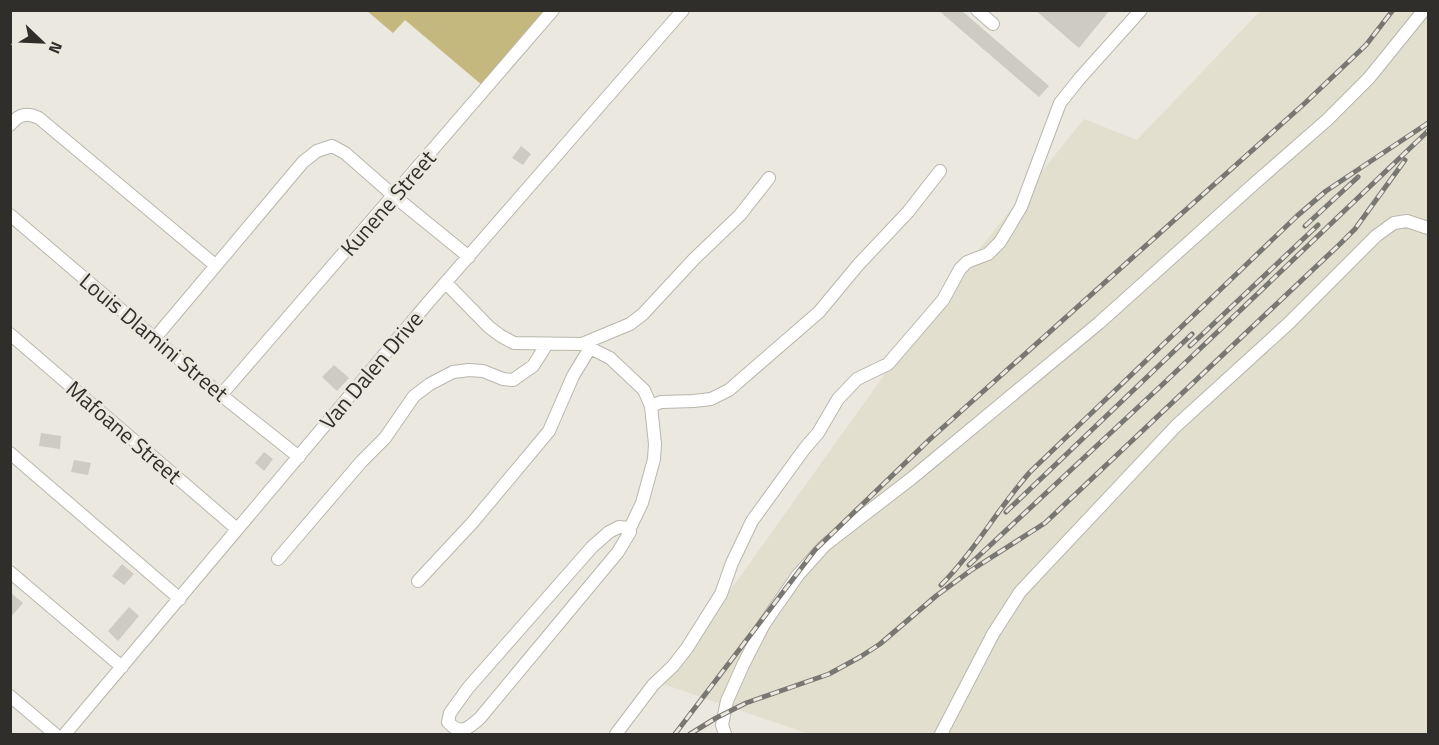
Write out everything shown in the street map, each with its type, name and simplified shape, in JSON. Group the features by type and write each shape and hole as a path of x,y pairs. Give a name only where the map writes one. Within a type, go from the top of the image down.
{"street":[{"name":"Kunene Street","path":"221,395 553,10"},
{"name":"Van Dalen Drive","path":"65,735 469,256 683,10"},
{"path":"977,10 993,24"},
{"path":"616,735 653,685 673,666 687,648 721,594 732,563 752,521 818,433 838,399 857,380 888,364 943,300 960,269 967,262 988,254 1000,242 1021,207 1052,121 1065,96 1141,10"},
{"path":"725,734 722,725 727,701 742,664 764,624 791,585 825,545 912,478 1099,323 1254,183 1328,120 1369,78 1424,10"},
{"path":"10,125 22,115 31,114 39,118 215,265"},
{"path":"155,338 303,162 317,151 332,146 345,153 469,256"},
{"path":"651,406 661,402 711,399 729,390 819,312 858,265 908,212 940,171"},
{"path":"418,580 473,522 549,431 586,346 630,324 643,314 695,258 740,215 769,178"},
{"name":"Louis Dlamini Street","path":"10,214 221,395 299,457"},
{"path":"941,735 993,634 1020,592 1176,426 1289,323 1376,236 1394,223 1407,221 1428,228"},
{"path":"446,283 489,327 514,343 586,346 610,358 644,390 651,406 655,444 654,459 642,503 630,532 618,552 501,696 466,730 452,727 448,722 450,713 468,688 544,599 591,547 609,532 619,527 630,528"},
{"name":"Mafoane Street","path":"10,334 237,529"},
{"path":"278,559 361,462 385,438 414,396 430,384 453,372 469,370 513,380 533,366 547,344"},
{"path":"10,453 180,599"},
{"path":"10,572 122,667"},
{"path":"10,696 56,735"}],"shaded area":[{"path":"367,11 546,11 482,85 405,20 393,33"},
{"path":"1260,11 1428,11 1428,734 809,734 663,684 935,304 1084,119 1137,140"}],"building":[{"path":"938,10 961,10 1049,86 1039,97"},
{"path":"1035,10 1110,10 1079,48"},
{"path":"521,146 531,154 523,165 512,158"},
{"path":"334,365 349,378 337,391 322,377"},
{"path":"41,433 61,436 60,449 39,446"},
{"path":"264,452 273,459 264,471 255,463"},
{"path":"74,460 91,463 88,475 71,472"},
{"path":"122,564 134,574 124,585 112,576"},
{"path":"10,592 23,603 10,618"},
{"path":"129,607 139,616 118,641 108,631"}],"railway":[{"path":"675,734 815,550 929,440 1305,103 1366,45 1393,10"},
{"path":"941,585 965,558 1030,472 1297,216 1326,191 1428,123"},
{"path":"969,565 1428,131"},
{"path":"690,734 746,703 829,674 860,657 880,644 936,596 970,571 1045,523 1355,229 1405,160"},
{"path":"1305,226 1358,177"},
{"path":"1190,346 1318,225"},
{"path":"1006,512 1192,334"}]}
